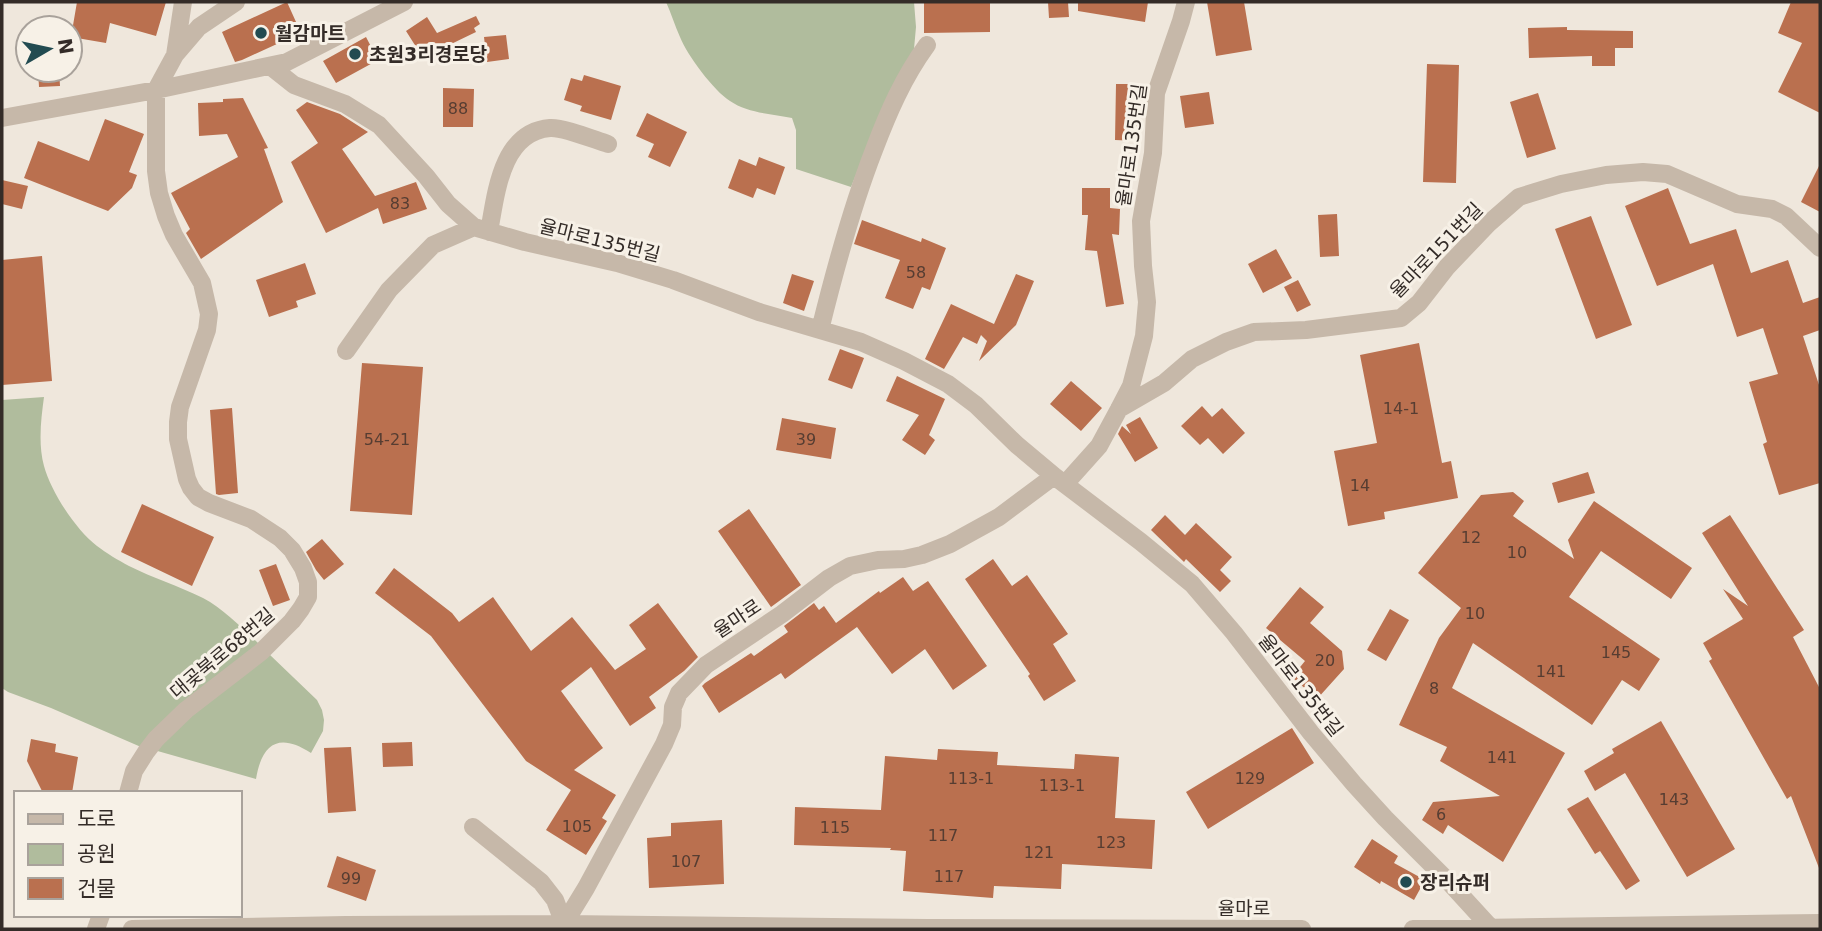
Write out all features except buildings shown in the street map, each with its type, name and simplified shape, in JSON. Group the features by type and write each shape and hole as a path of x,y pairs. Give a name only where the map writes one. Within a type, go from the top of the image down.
{"street":[{"path":"175,55 183,2"},
{"name":"대곶북로68번길","path":"129,791 134,771 162,733 186,710 261,652 292,621 308,597 308,582 303,568 281,538 251,519 198,497 187,479 178,439 178,422 187,386 207,330 209,314 202,283 174,235 159,192 156,171 156,90 175,55 199,27 236,2"},
{"path":"2,118 156,90 287,62 404,2"},
{"name":"율마로135번길","path":"1059,480 1099,446 1131,386 1144,336 1147,302 1141,222 1153,153 1156,93 1186,2"},
{"path":"820,330 840,247 867,167 891,106 927,45"},
{"name":"율마로135번길","path":"270,66 294,85 345,104 379,125 448,204 482,230 617,262 759,312 861,342 904,360 948,384 976,405 1017,445 1059,480 1192,584 1354,784 1492,928"},
{"path":"346,351 390,290 433,245 482,230 504,165 517,144 534,132 553,128 608,144"},
{"name":"율마로151번길","path":"1119,409 1164,383 1192,359 1254,332 1306,330 1401,318 1419,303 1447,267 1488,224 1519,197 1561,184 1606,175 1643,172 1667,174 1737,204 1772,209 1786,216 1820,247"},
{"name":"율마로","path":"564,924 664,744 672,725 673,707 679,693 706,664 850,566 904,559 950,544 1059,480"},
{"path":"473,827 541,882 555,900 564,924"},
{"path":"1413,929 1820,923"},
{"name":"율마로","path":"132,929 304,926 528,927 564,924 1302,929"}],"green space":[{"path":"666,2 914,2 914,49 872,135 851,187 796,169 796,130 792,118 744,108 724,96 709,81 689,53"},
{"path":"44,397 41,423 42,458 58,499 73,521 89,539 108,554 211,603 261,646 141,747 2,688 2,400"},
{"path":"269,654 317,700 322,710 323,731 311,753 290,743 274,745 263,757 256,779 154,750 173,731"}],"place":[{"name":"월감마트","path":"261,33"},
{"name":"초원3리경로당","path":"355,54"},
{"name":"장리슈퍼","path":"1406,882"}]}
